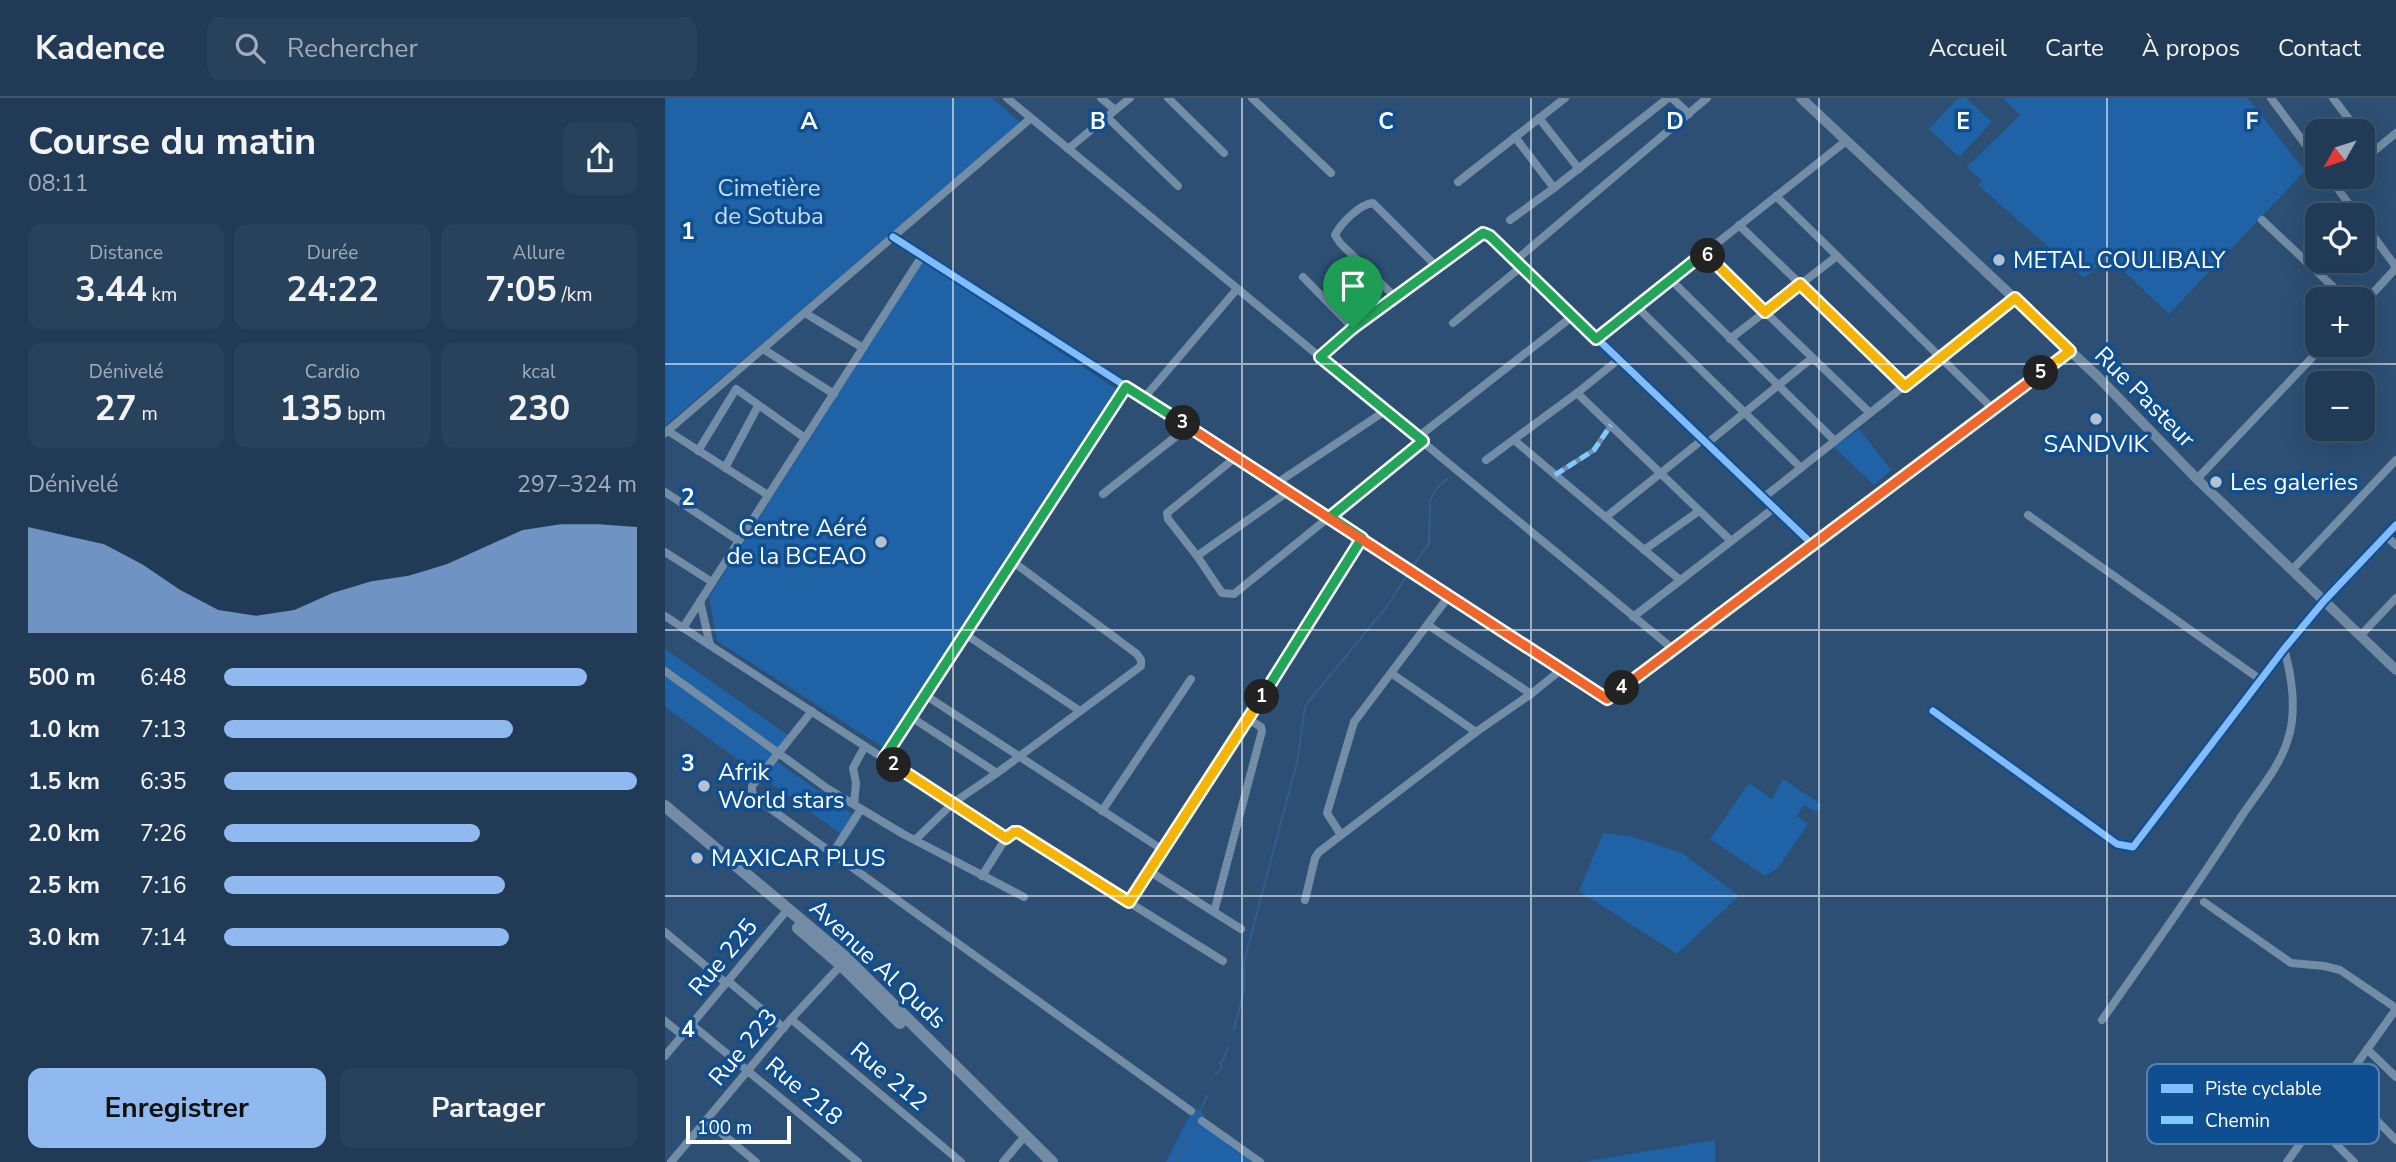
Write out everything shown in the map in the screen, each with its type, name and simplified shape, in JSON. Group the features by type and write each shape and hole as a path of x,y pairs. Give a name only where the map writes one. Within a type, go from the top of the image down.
{"main road":[{"name":"Rue Pasteur","path":"1809,100 1846,141 2015,298 2197,479 2396,670"},
{"name":"Avenue Al Quds","path":"665,806 844,962 1023,1138 1052,1162"},
{"name":"Avenue Al Quds","path":"665,814 783,915 844,962"},
{"name":"Avenue Al Quds","path":"1023,1138 1042,1162"}],"street":[{"path":"1007,98 1673,649"},
{"path":"1101,98 1115,110"},
{"path":"1068,149 1131,98"},
{"path":"1168,98 1224,153"},
{"path":"1252,98 1331,173"},
{"path":"1458,182 1565,98"},
{"path":"1510,220 1670,98 1689,114"},
{"path":"1453,323 1707,98"},
{"path":"2271,98 2305,144"},
{"path":"2333,98 2349,119"},
{"path":"1107,117 1178,186"},
{"path":"768,495 666,432 1031,118"},
{"path":"1539,118 1579,169"},
{"path":"2375,149 2396,133"},
{"path":"1515,137 1554,188"},
{"path":"1596,339 1846,141"},
{"path":"1776,196 1992,408"},
{"path":"1395,297 1335,235 1365,204 1373,204 1437,267"},
{"path":"2262,219 2333,287"},
{"path":"1739,225 1905,386"},
{"path":"1320,357 1353,328 1483,233 1490,236 1812,544"},
{"path":"893,237 1330,517 1607,699 2070,351"},
{"path":"2375,239 2396,268 2375,291"},
{"path":"1704,253 1870,413"},
{"path":"683,628 922,256"},
{"path":"1730,339 1837,256"},
{"path":"1303,276 1353,328"},
{"path":"1671,280 1835,441"},
{"path":"1144,398 1237,289"},
{"path":"1763,498 2015,298"},
{"path":"1637,307 1801,468"},
{"path":"805,313 863,348"},
{"path":"1236,457 1167,513 1168,519 1198,555 1222,593 1234,594 1573,316"},
{"path":"763,349 834,394"},
{"path":"2197,479 2313,357"},
{"path":"1606,517 1812,358"},
{"path":"1486,460 1618,360"},
{"path":"884,758 1126,387"},
{"path":"698,451 736,389 805,438"},
{"path":"1577,393 1731,541"},
{"path":"725,468 758,406"},
{"path":"1277,483 1385,411"},
{"path":"1555,475 1594,450 1611,425"},
{"path":"1103,494 1188,427"},
{"path":"1514,440 1680,580"},
{"path":"2292,570 2396,460"},
{"path":"1198,555 1289,491"},
{"path":"665,492 739,541"},
{"path":"1633,617 1774,508"},
{"path":"1644,550 1699,511"},
{"path":"2028,515 2260,680"},
{"path":"1933,710 2117,844 2133,847 2284,649 2396,525"},
{"path":"2386,536 2396,545"},
{"path":"1129,902 1362,538"},
{"path":"665,552 712,582"},
{"path":"915,841 953,803 1140,666 1141,660 1137,654 1012,561"},
{"path":"1341,835 1327,813 1354,722 1449,596"},
{"path":"2360,636 2396,597"},
{"path":"700,601 710,645"},
{"path":"665,616 1006,838"},
{"path":"1428,625 1531,694"},
{"path":"965,634 1080,711"},
{"path":"2102,1020 2235,827 2288,741 2292,720 2289,664 2284,649"},
{"path":"1305,900 1315,858 1341,835 1562,669"},
{"path":"665,671 828,789 915,841 1024,897"},
{"path":"1391,673 1476,732"},
{"path":"1102,811 1191,678"},
{"path":"925,695 1163,850"},
{"path":"812,711 752,786 752,792 757,799 1191,1111"},
{"path":"911,717 997,773"},
{"path":"1214,912 1262,731 1261,727 1248,719"},
{"path":"832,854 858,806 853,768 865,746"},
{"path":"982,876 1006,838 1018,832 1223,961"},
{"path":"1149,871 1241,929"},
{"path":"2204,902 2291,963 2340,970 2396,1010 2357,1064"},
{"name":"Rue 225","path":"665,1056 783,915"},
{"path":"665,932 784,1028"},
{"name":"Rue 223","path":"671,1162 791,1019 844,962"},
{"name":"Rue 212","path":"791,1019 961,1162"},
{"path":"665,1021 682,1035"},
{"name":"Rue 218","path":"691,1024 858,1162"},
{"path":"2367,1049 2396,1077"},
{"path":"706,1120 756,1162"},
{"path":"1202,1121 1260,1162"},
{"path":"2379,1123 2396,1140"},
{"path":"1003,1162 1023,1138"},
{"path":"2287,1162 2300,1144"},
{"path":"2336,1144 2354,1162"}],"green space":[{"name":"Cimetière de Sotuba","path":"665,98 992,98 1021,123 665,426"},
{"path":"1958,98 1966,98 1992,122 1959,157 1929,129"},
{"path":"2003,98 2248,98 2305,171 2169,314 2109,257 2084,278 1978,185 1982,181 1967,167 2020,115"},
{"name":"Centre Aéré de la BCEAO","path":"923,261 1116,389 884,748 717,641 709,597"},
{"path":"1859,429 1891,470 1874,485 1834,447"},
{"path":"665,649 788,735 772,758 860,820 848,839 665,707"},
{"path":"1783,779 1822,805 1816,812 1804,805 1797,816 1808,824 1778,868 1765,876 1710,839 1749,783 1772,799"},
{"path":"1603,833 1634,837 1682,853 1739,896 1677,954 1579,891"},
{"path":"1194,1107 1205,1115 1201,1124 1254,1162 1166,1162"},
{"path":"1715,1140 1715,1162 1582,1162"}],"waterway":[{"path":"1413,566 1429,543 1430,500 1447,479"},
{"path":"1234,1029 1244,991 1244,962 1298,758 1305,706 1388,605 1408,574"},
{"path":"1215,1074 1222,1069 1220,1062 1223,1061 1228,1047"},
{"path":"1177,1162 1207,1096"}],"marked path":[{"path":"1555,475 1594,450 1611,425"}],"cycle path":[{"path":"1320,357 1353,328 1483,233 1491,237 1812,544"},
{"path":"893,237 1607,699 2070,351"},
{"path":"1933,711 2117,844 2133,847 2284,649 2324,601 2396,525"}],"place":[{"name":"METAL COULIBALY","path":"1999,260"},
{"name":"SANDVIK","path":"2096,419"},
{"name":"Les galeries","path":"2216,482"},
{"name":"Centre Aéré de la BCEAO","path":"881,542"},
{"name":"Afrik World stars","path":"704,786"},
{"name":"MAXICAR PLUS","path":"697,858"}],"route":[{"path":"1353,328 1320,357 1423,441 1330,517 1362,538 1129,902 1018,832 1006,838 884,758 1126,387 1362,538 1607,699 2070,351 2015,298 1905,386 1800,284 1765,312 1704,253 1596,339 1490,236 1483,233 1353,328"}]}
